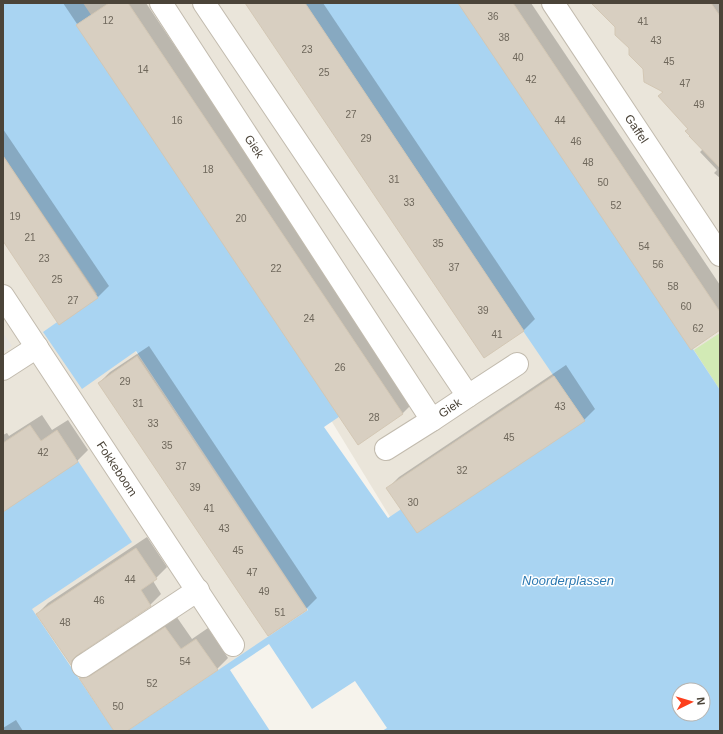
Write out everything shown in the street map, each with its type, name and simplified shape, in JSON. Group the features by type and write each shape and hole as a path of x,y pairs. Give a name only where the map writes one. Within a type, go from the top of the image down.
{"street":[{"name":"Giek","path":"161,3 432,420 468,396 204,3"},
{"name":"Gaffel","path":"553,3 720,255"},
{"name":"Fokkeboom","path":"3,296 233,644"},
{"path":"3,370 37,347"},
{"path":"468,396 516,364"},
{"path":"386,449 432,420"},
{"path":"83,666 198,590"}],"shaded area":[{"path":"76,3 324,3 593,408 406,543"},
{"path":"419,3 720,3 720,486"},
{"path":"3,150 311,618 120,731 104,731 3,579"},
{"path":"3,333 12,346 3,353"}],"green space":[{"path":"720,333 720,390 694,350"}],"water":[{"name":"Noorderplassen","path":"3,3 83,3 355,406 324,427 388,518 568,397 300,3 464,3 720,390 720,731 127,731 308,610 136,351 82,389 43,332 97,294 3,155"},
{"path":"76,458 132,542 32,609 114,731 5,731 3,728 3,508"}],"pier":[{"path":"269,644 312,709 355,681 387,728 382,731 270,731 230,670"}],"building":[{"path":"109,3 128,3 403,414 358,445 76,25"},
{"path":"245,3 305,3 524,331 484,358"},
{"path":"458,3 513,3 720,312 720,330 691,350"},
{"path":"591,3 711,3 720,16 720,168 689,136 685,131 688,129 658,96 663,92 644,82 643,69 629,55 629,48 615,35 615,27"},
{"path":"3,156 98,298 59,325 3,241"},
{"path":"137,356 307,610 268,636 98,383"},
{"path":"554,376 585,421 417,533 386,488"},
{"path":"30,425 41,441 57,430 78,462 3,512 3,443"},
{"path":"136,548 157,579 141,590 151,606 76,656 72,660 71,665 36,614"},
{"path":"165,627 181,649 196,639 218,670 127,731 114,731 79,678 90,676"}]}
